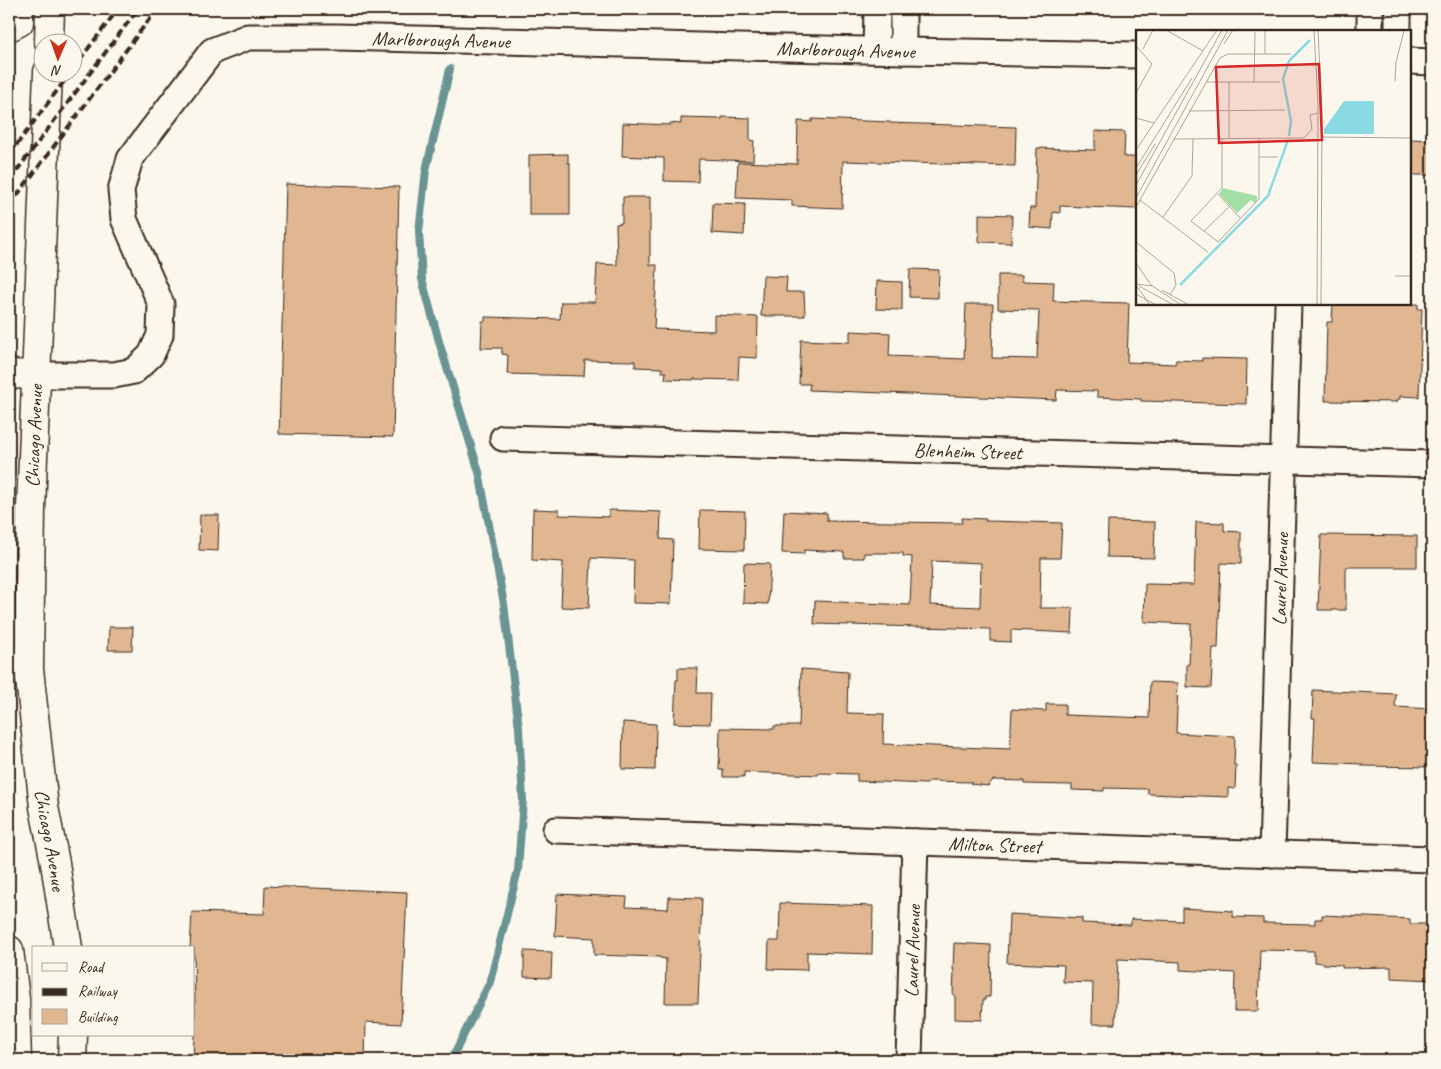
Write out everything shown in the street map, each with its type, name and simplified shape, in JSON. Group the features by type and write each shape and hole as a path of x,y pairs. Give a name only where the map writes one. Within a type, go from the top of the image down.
{"main road":[{"path":"9,27 19,22 20,9"},
{"path":"49,32 50,9"},
{"name":"Chicago Avenue","path":"48,82 31,509 29,670 44,807 68,946"},
{"path":"9,374 36,374"},
{"path":"9,950 17,1060"},
{"path":"72,1060 73,1036"}],"street":[{"path":"876,50 877,9"},
{"path":"903,9 903,51"},
{"path":"1370,9 1370,30"},
{"path":"1398,9 1398,30"},
{"name":"Marlborough Avenue","path":"36,374 114,375 134,371 151,355 160,335 161,304 124,219 121,190 130,159 212,51 248,37 337,37 1136,55"},
{"path":"1411,61 1432,62"},
{"name":"Laurel Avenue","path":"1272,854 1288,305"},
{"name":"Blenheim Street","path":"503,438 1432,464"},
{"name":"Milton Street","path":"556,830 1432,859"},
{"name":"Laurel Avenue","path":"908,1060 916,842"}],"building":[{"path":"722,117 750,118 750,140 754,141 753,161 699,159 698,182 664,181 664,158 622,156 623,123 670,125 670,123 681,124 681,118 722,119"},
{"path":"812,119 1016,127 1015,166 843,161 842,208 792,206 792,200 736,198 738,162 797,164 798,121 812,122"},
{"path":"1095,131 1125,132 1124,157 1136,157 1136,209 1060,206 1060,213 1053,212 1052,229 1029,227 1030,208 1035,208 1037,148 1095,150"},
{"path":"1411,139 1432,140 1432,175 1411,175"},
{"path":"568,154 568,163 570,163 570,215 529,215 529,155"},
{"path":"286,184 399,187 393,437 279,434"},
{"path":"623,197 650,197 650,265 657,265 654,329 714,331 714,315 758,317 757,358 739,357 738,380 665,379 666,372 662,372 662,368 635,367 635,361 585,360 584,376 507,374 508,355 502,354 502,348 481,348 482,321 485,321 485,317 560,319 561,302 595,302 597,264 617,265 616,224 622,223"},
{"path":"713,203 745,204 744,235 712,233"},
{"path":"979,214 1012,215 1011,243 979,242"},
{"path":"910,269 939,270 938,298 909,297"},
{"path":"998,275 1022,275 1022,281 1054,282 1053,301 1129,303 1127,362 1175,364 1176,360 1202,361 1202,358 1247,359 1246,404 1141,401 1141,399 1097,397 1097,391 1057,390 1056,400 809,390 810,384 799,384 801,340 850,342 850,331 890,333 889,356 964,359 966,304 993,304 992,358 1037,359 1039,310 998,309"},
{"path":"763,276 787,277 786,292 804,292 805,316 761,316"},
{"path":"877,281 902,282 902,310 876,309"},
{"path":"1418,304 1418,309 1422,309 1419,397 1400,396 1397,402 1325,401 1327,322 1332,322 1333,305"},
{"path":"533,509 559,510 559,515 609,517 609,510 661,512 660,539 673,540 671,604 633,603 634,560 591,558 589,608 561,607 563,562 532,560"},
{"path":"700,510 745,511 744,550 699,549"},
{"path":"784,511 827,513 827,521 962,523 962,518 986,519 985,521 1062,523 1060,558 1041,558 1040,608 1073,608 1072,633 1011,630 1011,642 990,641 990,629 814,624 815,601 910,605 912,557 903,556 903,553 864,553 864,558 844,558 844,552 804,550 804,554 782,553","holes":["932,561 981,563 980,607 930,605"]},
{"path":"200,515 219,515 218,551 199,550"},
{"path":"1108,521 1155,522 1154,558 1107,557"},
{"path":"1196,522 1224,523 1224,531 1241,532 1241,564 1221,563 1218,648 1213,648 1211,688 1187,687 1191,624 1144,622 1145,584 1194,585"},
{"path":"1321,535 1417,536 1417,567 1346,567 1346,610 1318,610"},
{"path":"744,563 770,564 768,604 743,603"},
{"path":"109,627 133,627 132,650 108,650"},
{"path":"678,668 698,668 697,693 711,693 710,724 674,723"},
{"path":"801,669 848,672 847,713 884,714 883,744 1010,749 1012,709 1046,711 1046,704 1065,704 1065,715 1149,718 1150,682 1178,683 1176,733 1235,736 1235,789 1228,788 1228,797 1148,794 1148,789 1104,788 1104,791 1072,790 1072,785 1024,784 1024,781 993,780 988,786 971,784 971,782 930,781 927,784 857,781 857,774 819,773 818,775 744,772 744,777 723,777 723,770 719,770 720,728 774,729 774,726 799,726"},
{"path":"1313,690 1396,694 1395,707 1432,709 1432,767 1362,766 1362,764 1313,762 1315,718 1312,718"},
{"path":"623,722 656,724 655,770 622,769"},
{"path":"265,886 407,892 401,1024 366,1022 365,1060 193,1060 195,1036 195,946 190,946 192,912 264,914"},
{"path":"557,894 627,897 626,907 668,909 669,897 702,898 698,1003 665,1003 666,959 660,957 594,955 594,938 555,936"},
{"path":"780,903 873,906 872,954 807,952 807,970 768,969 769,941 779,941"},
{"path":"1182,908 1233,911 1233,917 1263,918 1263,923 1315,924 1315,919 1322,919 1322,915 1410,919 1410,924 1432,924 1432,980 1391,978 1391,967 1342,968 1342,965 1314,962 1314,951 1260,950 1258,1011 1234,1011 1235,973 1180,970 1180,962 1118,959 1115,1024 1092,1024 1093,983 1063,982 1064,965 1007,963 1009,914 1082,918 1082,923 1131,925 1131,919 1182,921"},
{"path":"954,943 991,945 990,997 985,997 985,1000 983,1000 982,1020 955,1019 955,995 953,995"},
{"path":"524,951 552,952 551,978 524,977"}],"waterway":[{"path":"450,69 426,170 419,232 422,279 479,472 504,604 519,728 523,800 518,870 490,982 451,1060"}],"railway":[{"path":"82,57 118,9"},
{"path":"9,181 138,9"},
{"path":"9,206 157,9"},
{"path":"9,155 64,82"}]}
